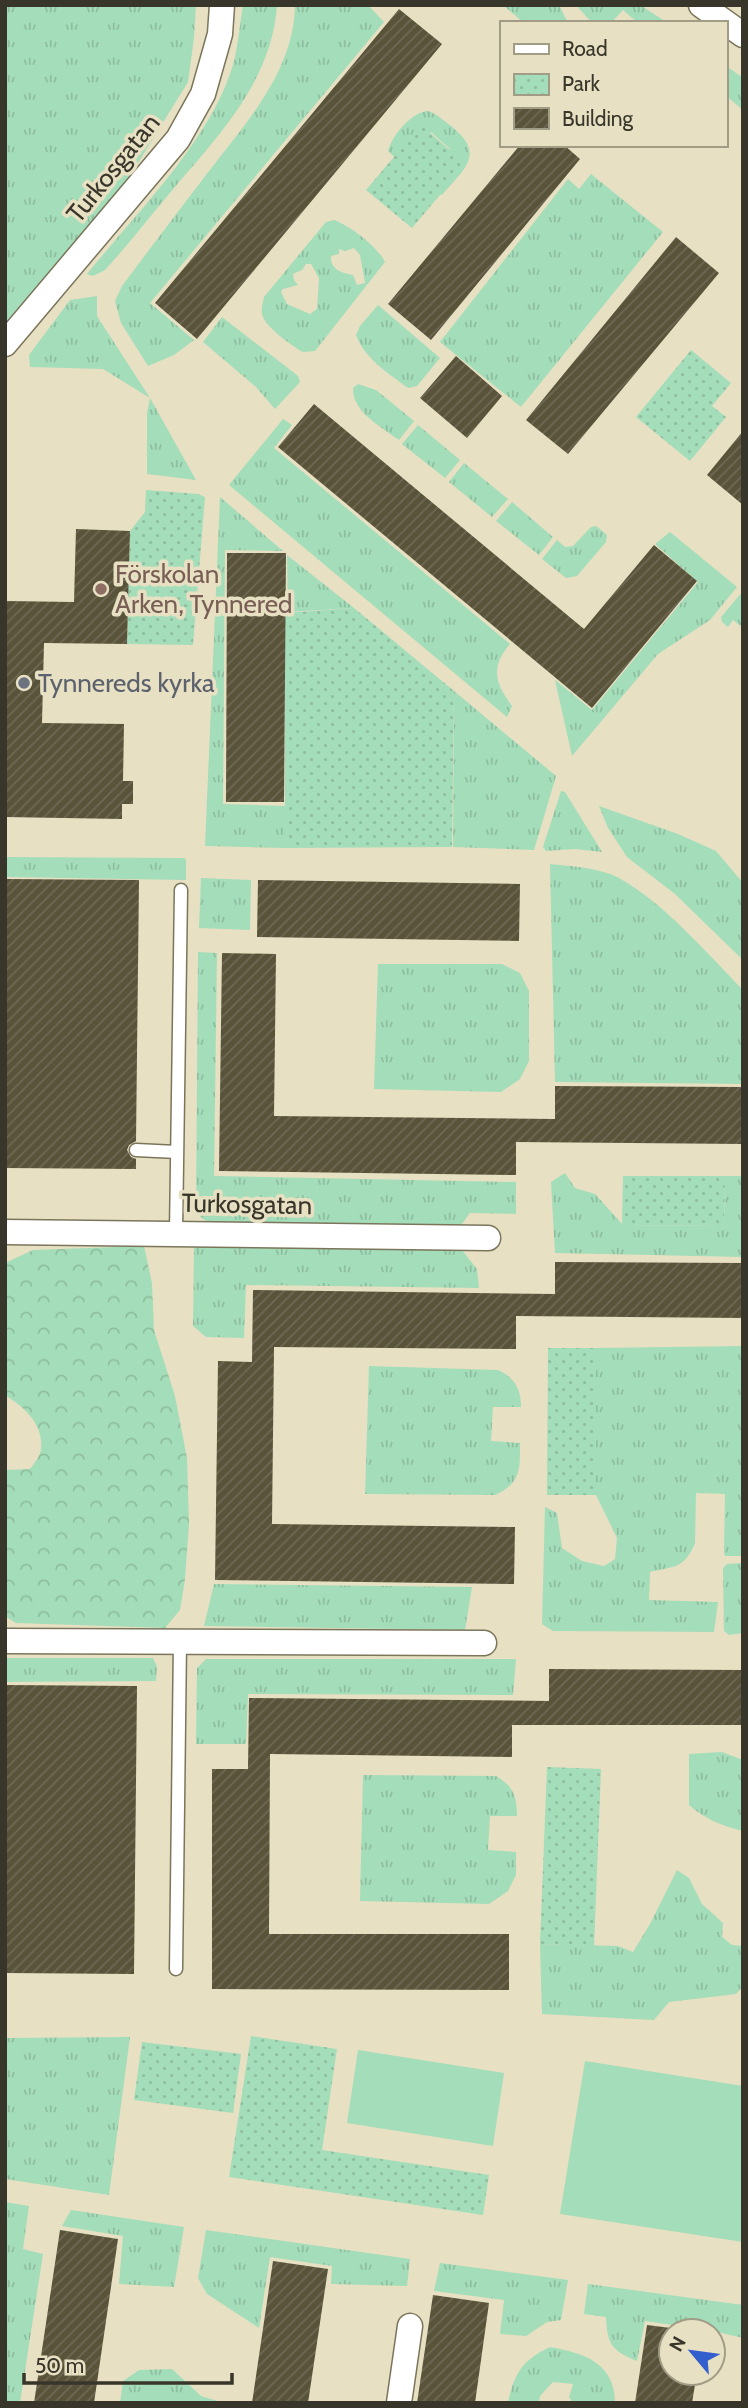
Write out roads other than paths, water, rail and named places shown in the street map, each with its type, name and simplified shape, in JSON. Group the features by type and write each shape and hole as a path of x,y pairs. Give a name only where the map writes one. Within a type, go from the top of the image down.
{"street":[{"name":"Turkosgatan","path":"5,344 178,139 203,94 220,34 222,5"},
{"path":"701,5 723,21"},
{"path":"727,24 743,35"},
{"name":"Turkosgatan","path":"5,1232 488,1238"},
{"path":"5,1641 484,1643"},
{"path":"399,2403 410,2326"}],"lane":[{"path":"176,1233 181,890"},
{"path":"136,1150 177,1152"},
{"path":"176,1969 180,1641"}],"place":[{"name":"Förskolan Arken, Tynnered","path":"101,589"},
{"name":"Tynnereds kyrka","path":"24,683"}]}
